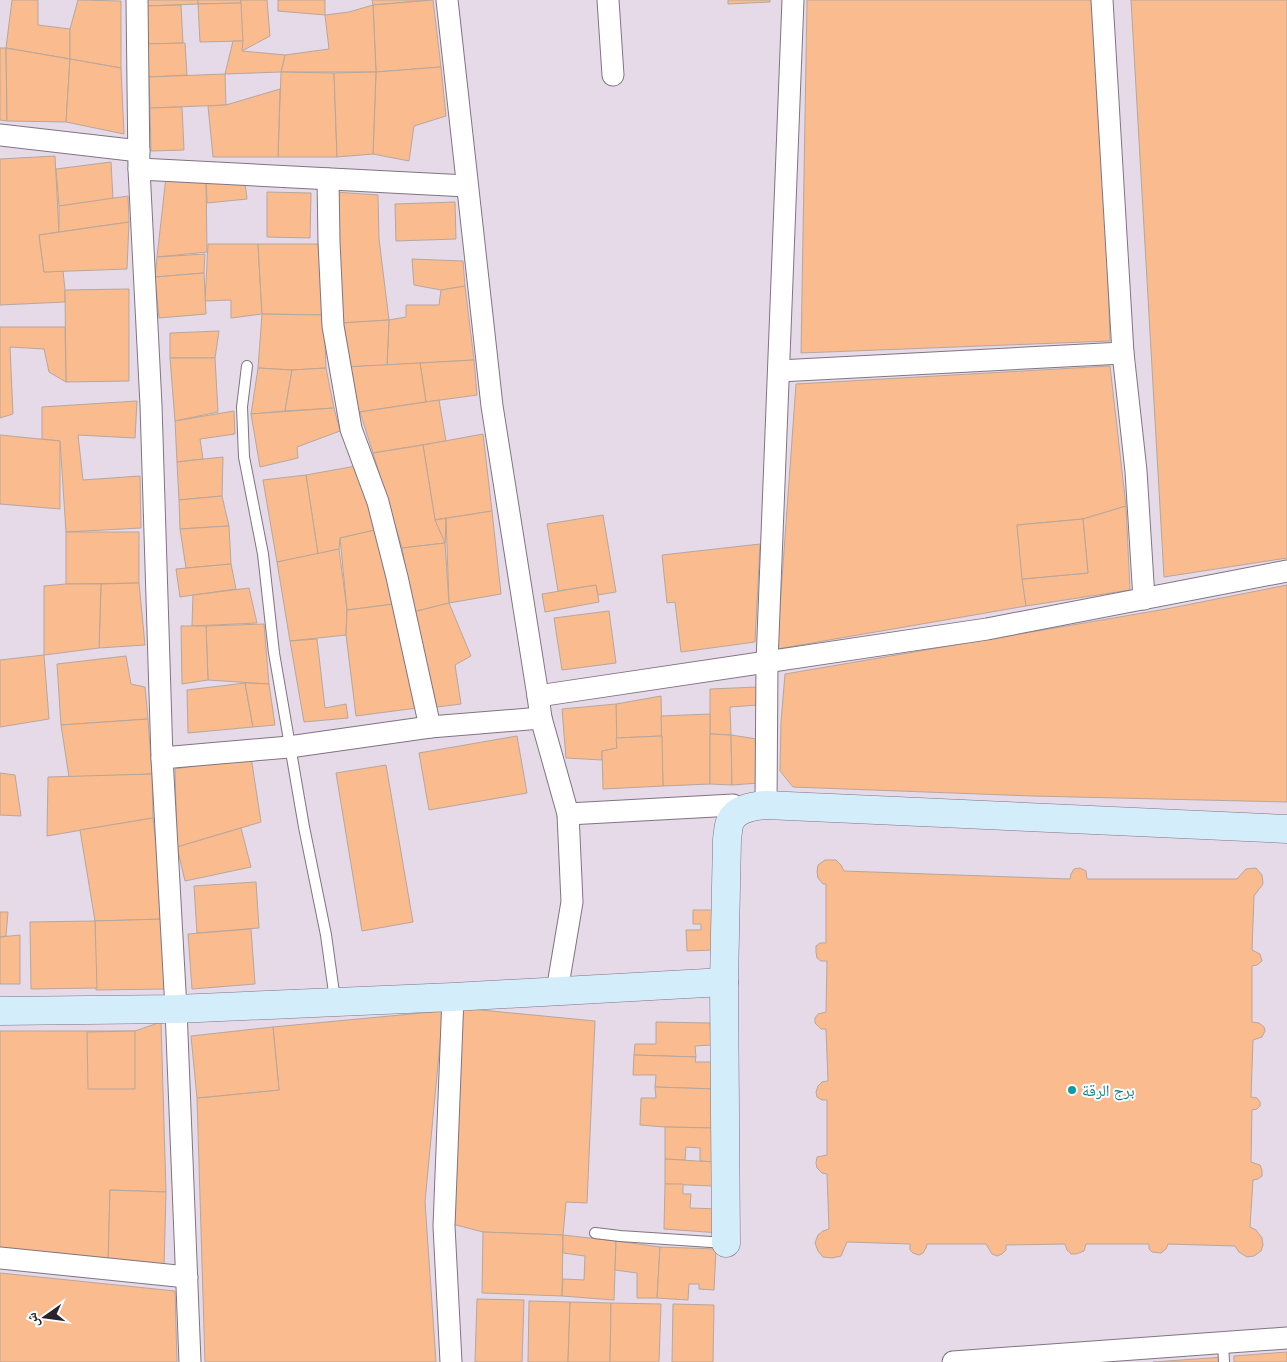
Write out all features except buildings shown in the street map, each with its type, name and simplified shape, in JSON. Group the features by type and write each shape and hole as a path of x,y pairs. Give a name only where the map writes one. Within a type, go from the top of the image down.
{"street":[{"path":"137,0 139,160 151,405 162,758 176,1009 190,1362"},
{"path":"446,0 492,406 541,718 568,814 572,902 557,990"},
{"path":"608,0 613,75"},
{"path":"766,805 767,662 792,0"},
{"path":"1102,0 1123,353 1136,471 1144,599"},
{"path":"0,135 139,160 328,179 467,186"},
{"path":"328,179 333,326 350,429 378,502 398,577 430,727"},
{"path":"779,371 1123,353"},
{"path":"538,696 987,629 1287,571"},
{"path":"162,758 290,747 430,727 541,718"},
{"path":"568,814 733,805 739,811"},
{"path":"726,1243 724,982 726,839 730,822 739,811 754,806 766,805 1287,829"},
{"path":"0,1011 176,1009 724,982"},
{"path":"450,1362 444,1226 453,996"},
{"path":"0,1258 187,1277"},
{"path":"953,1362 1224,1352 1287,1338"}],"lane":[{"path":"247,366 242,407 244,457 263,554 274,653 326,935 335,1001"},
{"path":"595,1233 726,1243"}],"place":[{"name":"برج الرقة","path":"1072,1090"}]}
